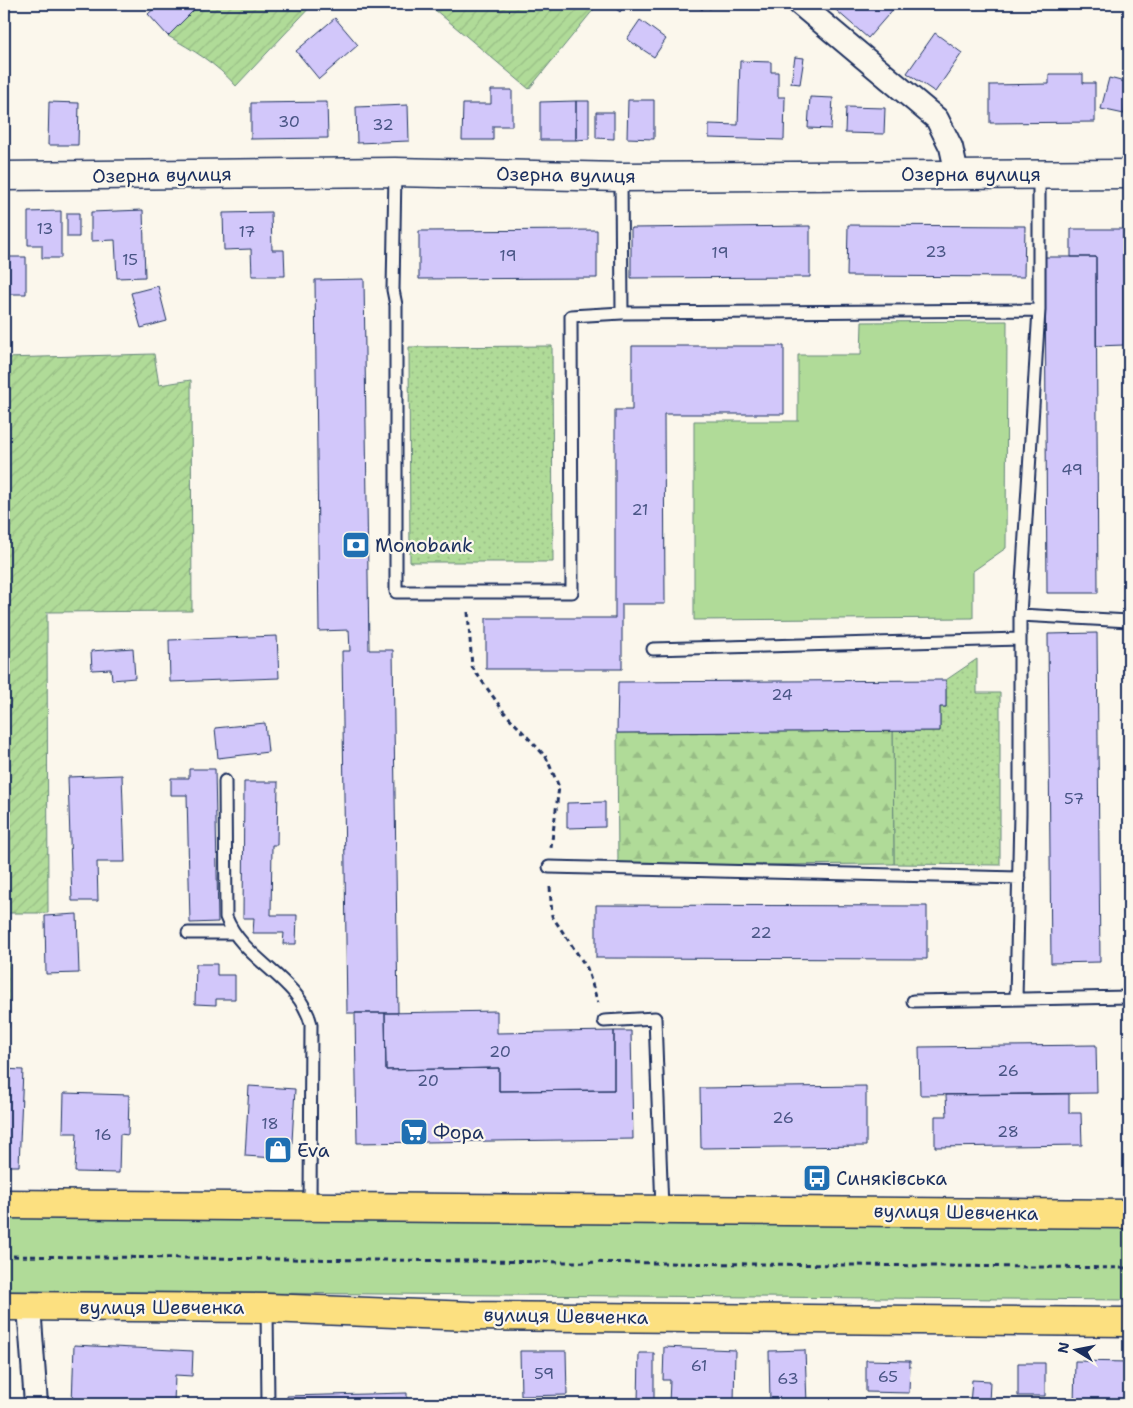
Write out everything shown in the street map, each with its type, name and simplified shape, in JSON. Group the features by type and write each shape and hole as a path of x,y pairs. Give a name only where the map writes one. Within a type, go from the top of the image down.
{"main road":[{"name":"вулиця Шевченка","path":"4,1204 1129,1214"},
{"name":"вулиця Шевченка","path":"16,1306 267,1308 471,1316 1129,1322"}],"street":[{"path":"800,4 937,119 952,147 957,174"},
{"name":"Озерна вулиця","path":"4,176 395,172 621,177 1129,174"},
{"path":"16,1306 36,1404"}],"lane":[{"path":"395,172 393,290 396,305 396,592 572,592 571,316 622,313 1039,310"},
{"path":"1016,999 1019,878 1020,615 1039,310 1039,174"},
{"path":"621,177 622,313"},
{"path":"1020,615 1129,621"},
{"path":"653,649 1020,639"},
{"path":"226,781 226,917 232,933 291,988 307,1008 311,1024 310,1206"},
{"path":"549,867 1019,878"},
{"path":"188,933 232,933"},
{"path":"913,1001 1129,997"},
{"path":"604,1021 655,1018 662,1209"},
{"path":"267,1308 268,1404"}],"path":[{"path":"467,592 472,667 504,712 546,757 559,787 549,867 552,916 587,968 604,1021"},
{"path":"4,1256 1129,1268"}],"green space":[{"path":"200,4 313,4 236,86 213,64 168,36"},
{"path":"428,4 598,4 529,89"},
{"path":"1007,321 1006,548 973,571 973,618 694,620 694,421 798,421 798,355 861,355 862,322"},
{"path":"552,346 553,562 410,562 409,347"},
{"path":"154,354 159,385 191,380 192,611 47,612 48,913 9,913 9,1028 4,1028 4,358"},
{"path":"977,659 977,693 1000,693 1000,865 894,864 893,731 940,731 940,707 946,707 946,680"},
{"path":"893,731 894,864 618,866 617,733"},
{"path":"4,1214 1129,1225 1129,1300 4,1291"}],"building":[{"path":"159,4 200,4 168,36 148,14"},
{"path":"610,4 626,4 620,12"},
{"path":"695,4 715,4 710,9 705,5 702,10"},
{"path":"829,4 892,4 895,7 868,38"},
{"path":"335,18 358,45 319,79 296,51"},
{"path":"640,20 666,39 654,57 627,39"},
{"path":"935,33 962,53 935,92 907,73"},
{"path":"795,57 804,58 800,84 791,83"},
{"path":"740,61 771,62 771,72 778,72 778,97 785,97 784,140 709,138 709,124 738,125"},
{"path":"1049,74 1083,74 1083,83 1095,83 1095,122 990,123 990,85 1049,84"},
{"path":"1109,78 1129,83 1124,114 1101,109"},
{"path":"491,90 512,90 512,126 493,126 493,140 462,140 463,104 491,104"},
{"path":"810,97 833,98 831,129 808,128"},
{"path":"628,100 654,100 654,139 627,138"},
{"path":"576,101 576,140 540,140 540,102"},
{"path":"576,101 589,101 589,139 576,140"},
{"path":"49,102 79,103 78,145 48,145"},
{"path":"327,102 328,138 251,139 251,103"},
{"path":"408,105 409,141 357,143 356,107"},
{"path":"846,107 885,108 884,134 845,133"},
{"path":"596,112 614,112 614,139 596,138"},
{"path":"143,210 145,277 117,278 115,240 91,241 91,212"},
{"path":"61,211 61,258 42,258 42,245 28,245 28,212"},
{"path":"271,212 272,250 284,250 285,276 252,276 251,249 224,250 223,213"},
{"path":"67,213 79,213 79,237 67,237"},
{"path":"848,225 1025,226 1024,277 847,276"},
{"path":"810,226 810,277 631,278 631,228"},
{"path":"1071,229 1123,229 1124,345 1096,346 1096,257 1071,257"},
{"path":"597,230 597,278 419,279 419,231"},
{"path":"4,257 26,257 26,294 4,294"},
{"path":"1045,257 1096,257 1098,593 1047,593"},
{"path":"364,279 369,650 393,650 398,1013 347,1013 342,651 350,651 349,630 319,631 315,280"},
{"path":"158,286 167,321 141,328 131,293"},
{"path":"632,346 784,346 784,414 664,414 665,604 622,604 622,669 486,669 486,618 615,618 615,410 632,410"},
{"path":"1097,633 1100,962 1051,963 1048,634"},
{"path":"277,636 279,678 170,682 169,640"},
{"path":"133,648 135,678 112,680 111,669 92,670 91,651"},
{"path":"946,680 946,707 940,707 940,731 617,733 618,682"},
{"path":"265,723 268,752 218,758 215,728"},
{"path":"189,769 215,769 218,922 190,923 187,795 171,795 171,778 189,778"},
{"path":"122,775 125,862 97,862 98,901 72,901 68,777"},
{"path":"244,782 278,782 277,845 272,845 271,915 297,915 296,944 283,944 284,933 253,933 254,918 243,918"},
{"path":"605,802 605,827 567,828 567,803"},
{"path":"596,905 927,906 927,959 596,958"},
{"path":"77,914 79,973 46,974 45,916"},
{"path":"196,964 217,964 217,975 235,975 235,999 216,999 216,1005 195,1004"},
{"path":"497,1011 497,1033 614,1031 614,1090 499,1091 499,1068 386,1070 385,1013"},
{"path":"355,1013 385,1013 386,1070 499,1068 499,1091 614,1090 614,1031 631,1031 633,1139 357,1143"},
{"path":"1096,1045 1097,1093 920,1095 919,1047"},
{"path":"4,1069 23,1070 19,1166 4,1166"},
{"path":"249,1086 295,1089 291,1159 245,1156"},
{"path":"866,1086 866,1146 701,1148 700,1088"},
{"path":"64,1093 129,1095 128,1135 120,1134 119,1173 75,1172 77,1133 63,1133"},
{"path":"1069,1094 1069,1113 1081,1113 1082,1145 935,1147 935,1116 947,1116 946,1095"},
{"path":"74,1345 193,1351 192,1376 175,1375 174,1404 72,1404"},
{"path":"664,1347 735,1350 734,1404 669,1404 670,1380 663,1380"},
{"path":"805,1350 807,1404 770,1404 769,1351"},
{"path":"520,1351 566,1351 567,1395 521,1396"},
{"path":"639,1353 654,1353 654,1404 638,1404"},
{"path":"866,1360 910,1361 909,1393 866,1392"},
{"path":"1075,1361 1129,1362 1129,1404 1074,1404"},
{"path":"1018,1363 1045,1363 1045,1396 1018,1396"},
{"path":"972,1380 990,1381 989,1404 970,1404"},
{"path":"407,1393 407,1404 288,1404 287,1396"}],"place":[{"name":"Monobank","path":"356,545"},
{"name":"Фора","path":"414,1132"},
{"name":"Eva","path":"278,1150"},
{"name":"Синяківська","path":"817,1178"}]}
